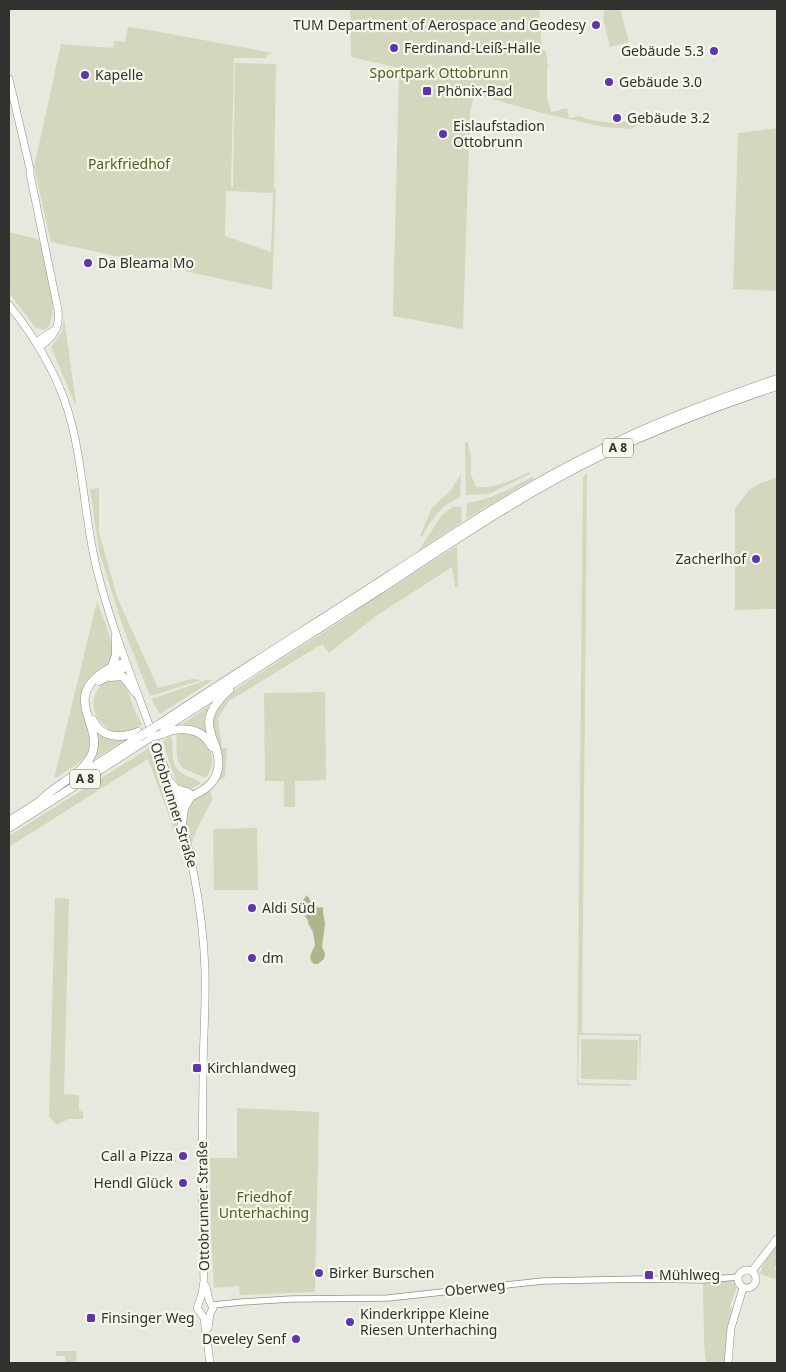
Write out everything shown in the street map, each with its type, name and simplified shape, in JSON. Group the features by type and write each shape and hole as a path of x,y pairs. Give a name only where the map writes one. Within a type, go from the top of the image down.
{"highway":[{"name":"A 8","path":"469,528 542,480 598,450 692,409 777,379"},
{"name":"A 8","path":"9,828 140,738 152,737 160,726 469,528 602,456 687,418 777,386"},
{"name":"A 8","path":"9,821 140,738 248,674 459,534"},
{"path":"112,666 116,655 116,636"},
{"path":"41,800 50,790 77,772 89,760 93,752 92,728 86,714 85,698 90,684 112,666 126,664"},
{"path":"126,664 95,684 90,695 90,709 97,727 102,732 113,736 140,738"},
{"path":"175,800 192,795 208,787 213,781 218,770 217,749 210,729 210,716 224,695 248,674"},
{"path":"104,678 122,676 130,688 137,694"},
{"path":"160,726 175,730 187,729 199,733 211,744 214,756 213,774 204,786 192,795 187,802 184,808 182,824"},
{"path":"168,780 173,787 192,795"}],"main road":[{"path":"9,79 15,106 14,112 27,169 30,174 58,310 59,321 49,340 48,362"},
{"name":"Ottobrunner Straße","path":"9,305 38,344 48,362 59,385 72,423 91,548 116,636 175,800 194,873 201,912 205,969 201,1175 204,1281 197,1308 204,1318 210,1363"},
{"path":"38,344 56,328"},
{"path":"38,344 49,340"},
{"path":"752,1271 777,1239"},
{"path":"743,1270 752,1271 755,1276 754,1284 750,1288 743,1288 739,1284 738,1277 743,1270"},
{"name":"Ottobrunner Straße","path":"204,1281 213,1310 210,1314 208,1338"},
{"path":"728,1363 731,1328 743,1288"},
{"path":"199,1302 204,1299 211,1303"},
{"path":"200,1314 205,1316 210,1314"}],"street":[{"name":"Oberweg","path":"211,1303 395,1297 543,1281 703,1280 738,1277"}],"green space":[{"name":"Sportpark Ottobrunn","path":"350,9 539,9 542,50 546,51 548,68 547,97 551,112 567,108 569,118 580,116 613,123 642,118 640,124 631,129 604,127 546,114 474,94 470,115 463,329 393,316 399,68 351,57"},
{"path":"605,9 620,9 629,42 610,47 603,18"},
{"name":"Parkfriedhof","path":"128,27 273,53 267,55 267,58 234,58 231,187 233,187 235,63 276,64 274,188 276,190 272,290 51,242 34,167 61,44 113,48 114,41 125,42","holes":["226,191 273,193 271,252 225,236"]},
{"path":"777,128 777,291 733,289 738,133"},
{"path":"9,232 37,239 43,249 48,268 52,299 50,324 44,330 35,327 9,293"},
{"path":"64,318 76,404 51,347 62,332"},
{"path":"465,442 468,442 471,458 471,475 476,487 490,487 510,481 529,472 530,474 489,494 466,495"},
{"path":"461,474 460,497 442,509 433,518 422,537 420,536 432,508 451,490"},
{"path":"587,474 582,1033 641,1034 640,1084 639,1036 579,1035 578,1083 631,1084 631,1086 577,1085 583,476"},
{"path":"532,477 534,479 466,519 467,503 493,496"},
{"name":"Zacherlhof","path":"777,477 777,609 735,610 735,508 749,490"},
{"path":"99,488 99,532 117,597 158,688 192,679 202,680 150,696 123,627 99,551 90,489"},
{"path":"453,507 461,507 462,522 419,550 442,515"},
{"path":"457,546 458,587 455,587 452,567 376,616 329,653 322,644 229,701 218,718 222,748 227,748 225,777 214,785 217,775 211,717 225,696 355,612 354,610"},
{"path":"97,601 112,644 111,660 108,666 88,681 84,690 90,739 87,754 76,765 54,779"},
{"path":"109,679 121,679 142,724 131,731 120,733 110,729 101,722 95,712 94,701 98,689"},
{"path":"207,680 213,680 160,714 151,699"},
{"path":"325,692 326,780 295,781 295,807 284,807 284,781 265,781 264,693"},
{"path":"212,704 207,713 207,735 198,727 181,725"},
{"path":"94,729 112,739 125,740 91,761"},
{"path":"177,733 197,736 207,743 211,753 212,765 205,778 180,765 177,752"},
{"path":"171,736 173,759 176,767 181,773 201,783 190,790 181,788 178,785 173,773 163,741"},
{"path":"149,748 170,803 189,866 186,863 148,759 9,847 9,836"},
{"path":"209,790 212,800 191,844 186,820 188,808 190,803"},
{"path":"257,828 258,890 214,890 213,829"},
{"path":"55,898 69,899 64,1094 79,1095 79,1110 83,1112 83,1119 69,1119 56,1125 49,1116"},
{"path":"581,1039 638,1040 637,1080 581,1079"},
{"name":"Friedhof Unterhaching","path":"237,1108 319,1112 315,1292 240,1295 239,1286 214,1288 210,1158 237,1158"},
{"path":"777,1245 777,1265 774,1269 777,1272 775,1279 760,1274 765,1260"},
{"path":"731,1281 737,1286 730,1306 732,1310 728,1324 725,1362 706,1362 703,1283"},
{"path":"56,1351 77,1351 76,1363 65,1363 65,1356 56,1356"}],"shaded area":[{"path":"307,895 312,903 319,908 323,907 325,924 322,947 325,953 324,959 318,964 314,964 311,959 315,945 313,932 304,915 304,909 308,907 303,900"}],"place":[{"name":"TUM Department of Aerospace and Geodesy","path":"596,25"},
{"name":"Ferdinand-Leiß-Halle","path":"394,48"},
{"name":"Gebäude 5.3","path":"714,51"},
{"name":"Kapelle","path":"85,75"},
{"name":"Gebäude 3.0","path":"609,82"},
{"name":"Phönix-Bad","path":"427,91"},
{"name":"Gebäude 3.2","path":"617,118"},
{"name":"Eislaufstadion Ottobrunn","path":"443,134"},
{"name":"Da Bleama Mo","path":"88,263"},
{"name":"Zacherlhof","path":"756,559"},
{"name":"Aldi Süd","path":"252,908"},
{"name":"dm","path":"252,958"},
{"name":"Kirchlandweg","path":"197,1068"},
{"name":"Call a Pizza","path":"183,1156"},
{"name":"Hendl Glück","path":"183,1183"},
{"name":"Birker Burschen","path":"319,1273"},
{"name":"Mühlweg","path":"649,1275"},
{"name":"Finsinger Weg","path":"91,1318"},
{"name":"Kinderkrippe Kleine Riesen Unterhaching","path":"350,1322"},
{"name":"Develey Senf","path":"296,1339"}]}
